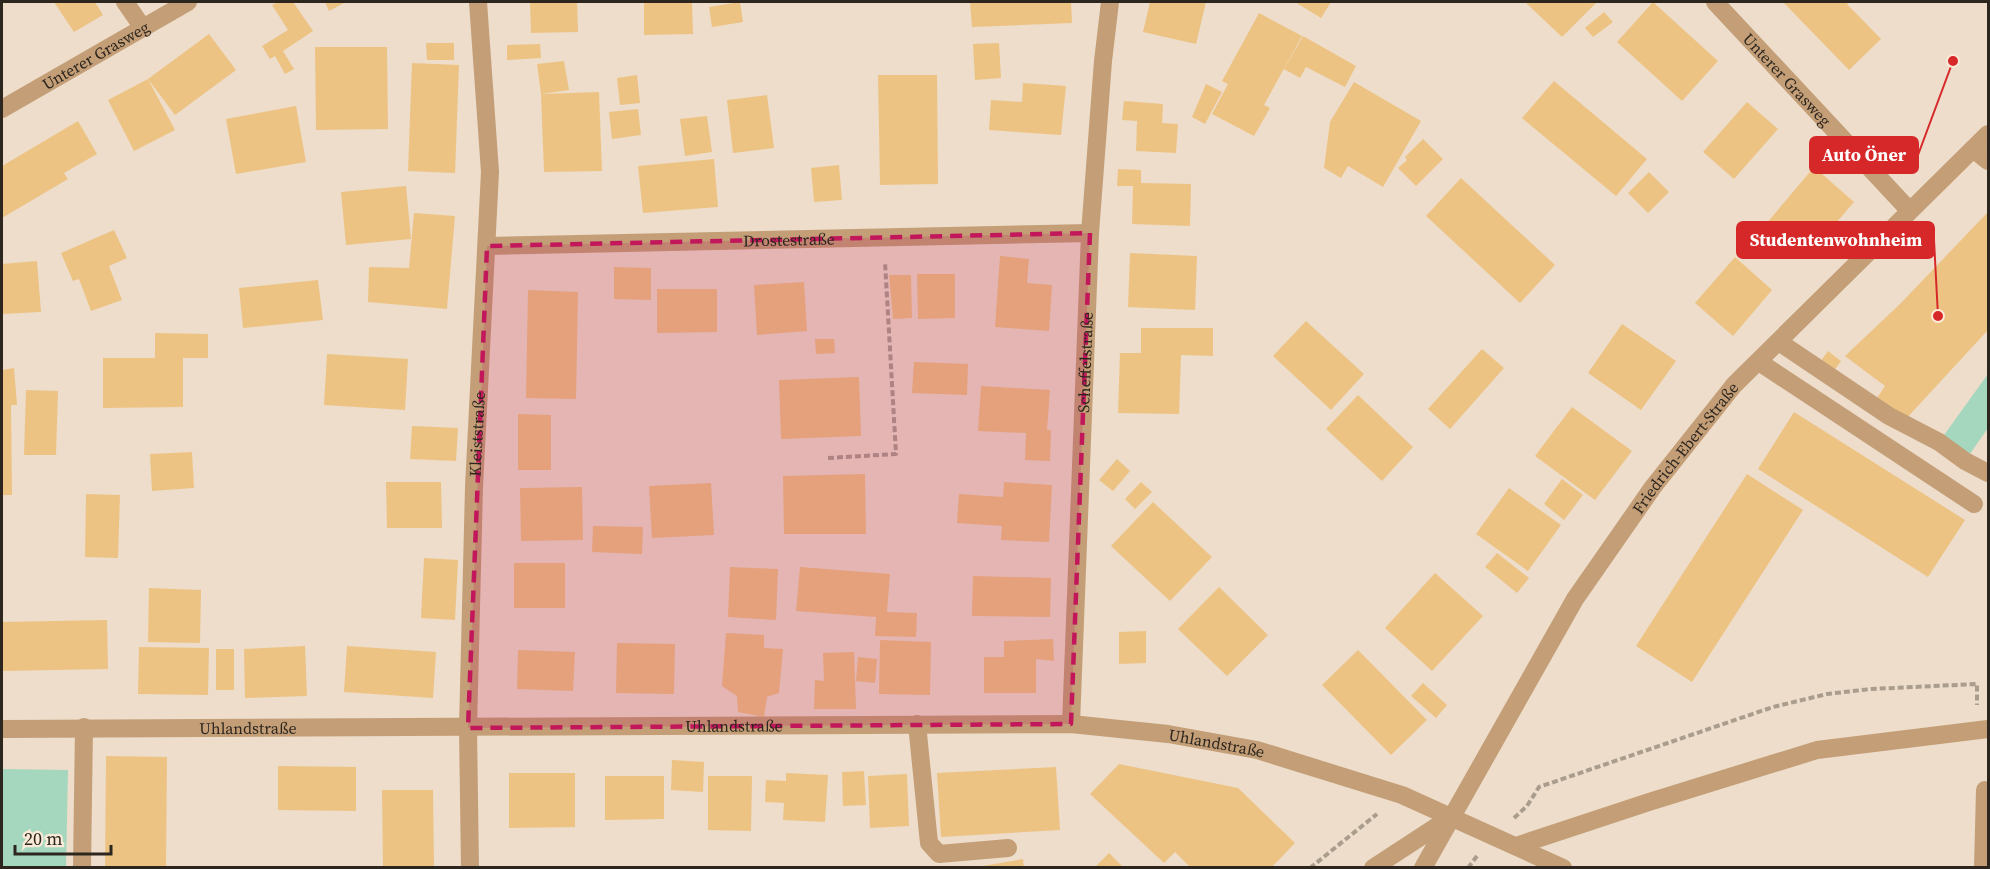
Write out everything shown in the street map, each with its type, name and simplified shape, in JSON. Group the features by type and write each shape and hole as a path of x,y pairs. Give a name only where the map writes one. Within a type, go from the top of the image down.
{"street":[{"path":"125,2 144,28"},
{"name":"Unterer Grasweg","path":"2,109 189,2"},
{"name":"Kleiststraße","path":"470,867 468,728 474,487 490,172 478,2"},
{"name":"Scheffelstraße","path":"1071,724 1090,233 1102,62 1110,2"},
{"name":"Unterer Grasweg","path":"1715,2 1909,210"},
{"name":"Friedrich-Ebert-Straße","path":"1423,867 1575,599 1653,487 1734,385 1909,210 1989,134"},
{"path":"1973,149 1989,160"},
{"name":"Drostestraße","path":"487,246 1090,233"},
{"path":"1779,342 1889,416 1939,442 1965,461 1989,473"},
{"path":"1759,362 1974,504"},
{"path":"917,724 929,843 939,854 1008,848"},
{"name":"Uhlandstraße","path":"2,729 1071,724 1168,734 1257,750 1402,795 1452,816"},
{"path":"82,867 84,727"},
{"path":"1516,846 1817,750 1983,729"},
{"path":"1983,867 1984,790"},
{"path":"1452,816 1563,867"},
{"name":"Friedrich-Ebert-Straße","path":"1373,867 1452,816"}],"path":[{"path":"828,458 896,454 883,237"},
{"path":"1494,837 1527,806 1539,786 1773,707 1827,694 1871,689 1977,684 1983,729"},
{"path":"1310,867 1402,795"}],"highlighted area":[{"path":"1090,233 1071,724 468,728 487,246"}],"green space":[{"path":"1988,374 1988,428 1965,461 1939,442"},
{"path":"2,769 68,770 66,867 2,867"}],"building":[{"path":"54,2 95,2 103,15 74,32"},
{"path":"278,2 293,2 313,31 283,51 294,69 285,74 275,56 270,59 262,46 288,30 272,5"},
{"path":"325,2 346,2 329,11"},
{"path":"530,2 577,2 578,32 531,33"},
{"path":"644,2 692,2 693,34 644,35"},
{"path":"740,2 743,22 712,27 709,7"},
{"path":"970,2 1071,2 1072,23 972,27"},
{"path":"1150,2 1206,2 1196,44 1143,32"},
{"path":"1295,2 1331,2 1321,18"},
{"path":"1525,2 1597,2 1562,37"},
{"path":"1653,2 1718,61 1682,101 1617,42"},
{"path":"1783,2 1850,2 1847,4 1881,39 1849,70"},
{"path":"1604,12 1613,22 1593,37 1585,28"},
{"path":"1259,13 1302,36 1264,105 1270,108 1254,136 1212,114 1228,84 1222,81"},
{"path":"209,34 236,70 175,115 148,79"},
{"path":"1303,36 1356,66 1345,87 1306,67 1300,78 1284,69"},
{"path":"426,43 454,43 454,60 427,60"},
{"path":"999,43 1001,78 975,80 973,44"},
{"path":"540,44 541,58 507,60 507,45"},
{"path":"315,47 387,47 388,129 316,130"},
{"path":"564,61 569,90 541,94 537,64"},
{"path":"412,63 459,65 455,173 408,171"},
{"path":"637,75 640,103 620,105 617,78"},
{"path":"878,75 937,75 938,184 880,185"},
{"path":"148,79 175,130 134,151 108,100"},
{"path":"1554,81 1647,159 1616,196 1522,118"},
{"path":"1354,82 1421,121 1383,187 1348,166 1341,178 1324,168 1330,122"},
{"path":"1023,83 1066,86 1061,135 989,130 991,100 1022,102"},
{"path":"1206,84 1222,92 1205,124 1192,117"},
{"path":"599,92 602,171 544,172 541,94"},
{"path":"767,95 774,148 733,153 727,100"},
{"path":"1124,101 1163,104 1162,123 1178,124 1176,153 1136,151 1137,121 1122,120"},
{"path":"1747,102 1778,129 1734,179 1703,152"},
{"path":"296,106 306,162 236,174 226,119"},
{"path":"638,109 641,135 612,139 609,112"},
{"path":"707,116 712,152 685,156 680,119"},
{"path":"78,121 97,154 64,173 68,179 2,218 2,166"},
{"path":"1423,139 1443,159 1416,186 1398,168 1407,160 1405,157"},
{"path":"714,159 718,207 643,213 638,166"},
{"path":"839,165 842,200 814,202 811,168"},
{"path":"1814,167 1854,202 1806,258 1766,224"},
{"path":"1118,169 1141,170 1141,183 1191,184 1190,226 1132,224 1133,186 1117,186"},
{"path":"1649,172 1669,192 1648,213 1628,193"},
{"path":"1461,178 1555,265 1520,303 1426,216"},
{"path":"406,186 411,239 346,245 341,192"},
{"path":"1988,212 1988,330 1905,420 1877,398 1885,386 1845,356 1901,303"},
{"path":"414,213 455,216 447,309 368,302 369,267 409,268"},
{"path":"114,230 127,258 109,266 122,300 91,311 79,279 73,281 61,253"},
{"path":"1130,253 1197,256 1195,310 1128,307"},
{"path":"1000,256 1029,259 1027,283 1052,285 1049,331 995,327"},
{"path":"1735,257 1772,290 1733,336 1695,303"},
{"path":"37,261 41,312 2,314 2,264"},
{"path":"614,267 651,268 651,300 614,299"},
{"path":"917,274 955,274 955,318 918,319"},
{"path":"889,275 911,275 912,318 893,319"},
{"path":"318,280 323,320 243,328 239,288"},
{"path":"804,282 807,331 757,335 754,285"},
{"path":"657,289 717,289 717,332 657,333"},
{"path":"528,290 578,292 576,399 526,398"},
{"path":"1306,321 1364,374 1331,410 1273,356"},
{"path":"1622,324 1676,361 1641,410 1588,373"},
{"path":"1141,328 1213,328 1213,356 1181,355 1179,414 1118,413 1120,353 1141,353"},
{"path":"155,333 208,334 208,358 183,358 183,407 103,408 103,358 155,358"},
{"path":"815,339 834,339 835,353 816,354"},
{"path":"1482,349 1504,368 1450,429 1428,409"},
{"path":"1828,351 1841,361 1833,372 1820,362"},
{"path":"327,354 408,359 405,410 324,405"},
{"path":"914,362 968,364 967,395 912,393"},
{"path":"14,368 17,405 11,405 12,495 2,495 2,370"},
{"path":"859,377 861,436 781,439 779,380"},
{"path":"981,386 1050,390 1047,430 1051,430 1050,461 1025,460 1026,433 978,431"},
{"path":"26,390 58,391 56,455 24,455"},
{"path":"1358,395 1413,447 1382,481 1326,429"},
{"path":"1572,407 1632,451 1595,500 1535,456"},
{"path":"1794,412 1965,520 1928,577 1758,469"},
{"path":"518,414 551,415 551,470 518,470"},
{"path":"412,426 458,428 456,461 410,459"},
{"path":"192,452 194,488 152,491 150,454"},
{"path":"1117,459 1130,471 1113,491 1099,480"},
{"path":"865,474 866,534 784,534 783,476"},
{"path":"1747,474 1803,510 1692,682 1636,646"},
{"path":"1562,479 1583,495 1564,520 1544,504"},
{"path":"386,482 441,482 442,528 387,528"},
{"path":"1004,482 1052,485 1049,542 1001,540 1002,526 957,523 959,494 1003,497"},
{"path":"1141,482 1152,492 1135,509 1125,499"},
{"path":"711,483 714,535 652,538 649,486"},
{"path":"582,487 583,540 521,541 520,488"},
{"path":"1509,488 1561,525 1528,571 1476,534"},
{"path":"86,494 120,495 118,558 85,557"},
{"path":"1153,502 1212,557 1170,601 1111,546"},
{"path":"593,526 643,527 642,554 592,552"},
{"path":"1497,553 1529,578 1517,593 1485,567"},
{"path":"424,558 458,560 455,620 421,618"},
{"path":"514,563 565,563 565,608 514,608"},
{"path":"730,567 778,569 776,620 728,617"},
{"path":"800,567 890,574 887,612 917,613 916,637 875,636 876,617 796,611"},
{"path":"1435,573 1483,616 1432,671 1385,628"},
{"path":"973,576 1051,578 1050,617 972,616"},
{"path":"1219,587 1268,635 1227,676 1178,629"},
{"path":"149,588 201,590 200,643 148,642"},
{"path":"107,620 108,669 2,671 2,622"},
{"path":"1146,631 1146,663 1119,664 1119,632"},
{"path":"726,633 764,635 764,648 783,649 779,693 767,697 764,717 738,712 737,696 722,686"},
{"path":"1053,639 1054,661 1036,659 1036,693 984,693 984,657 1004,657 1004,641"},
{"path":"880,640 931,642 930,695 879,694"},
{"path":"617,643 675,644 674,694 616,693"},
{"path":"305,646 307,696 245,698 244,649"},
{"path":"347,646 436,652 433,698 344,692"},
{"path":"139,647 209,648 208,695 138,694"},
{"path":"216,649 234,649 234,690 216,690"},
{"path":"518,650 575,652 573,691 517,689"},
{"path":"1358,650 1427,720 1391,755 1322,685"},
{"path":"854,652 856,709 814,709 815,680 824,681 823,653"},
{"path":"858,657 877,659 875,683 856,681"},
{"path":"1423,683 1447,705 1436,718 1411,696"},
{"path":"106,756 167,757 166,868 105,868"},
{"path":"672,760 704,762 703,792 671,790"},
{"path":"1119,764 1238,788 1295,843 1271,868 1191,868 1175,852 1164,863 1090,794"},
{"path":"278,766 356,767 356,811 278,810"},
{"path":"1056,767 1060,830 941,837 937,773"},
{"path":"864,771 866,805 843,806 842,772"},
{"path":"509,773 575,773 575,827 509,828"},
{"path":"786,773 828,775 825,822 783,820 784,803 765,802 766,780 786,781"},
{"path":"907,774 909,826 870,828 868,776"},
{"path":"605,776 664,776 664,819 605,820"},
{"path":"708,776 752,776 751,831 708,830"},
{"path":"382,790 433,790 434,868 383,868"},
{"path":"1109,853 1124,868 1094,868"},
{"path":"1023,859 1024,868 983,868 983,866"}],"place":[{"name":"Auto Öner","path":"1953,61"},
{"name":"Studentenwohnheim","path":"1938,316"}]}
